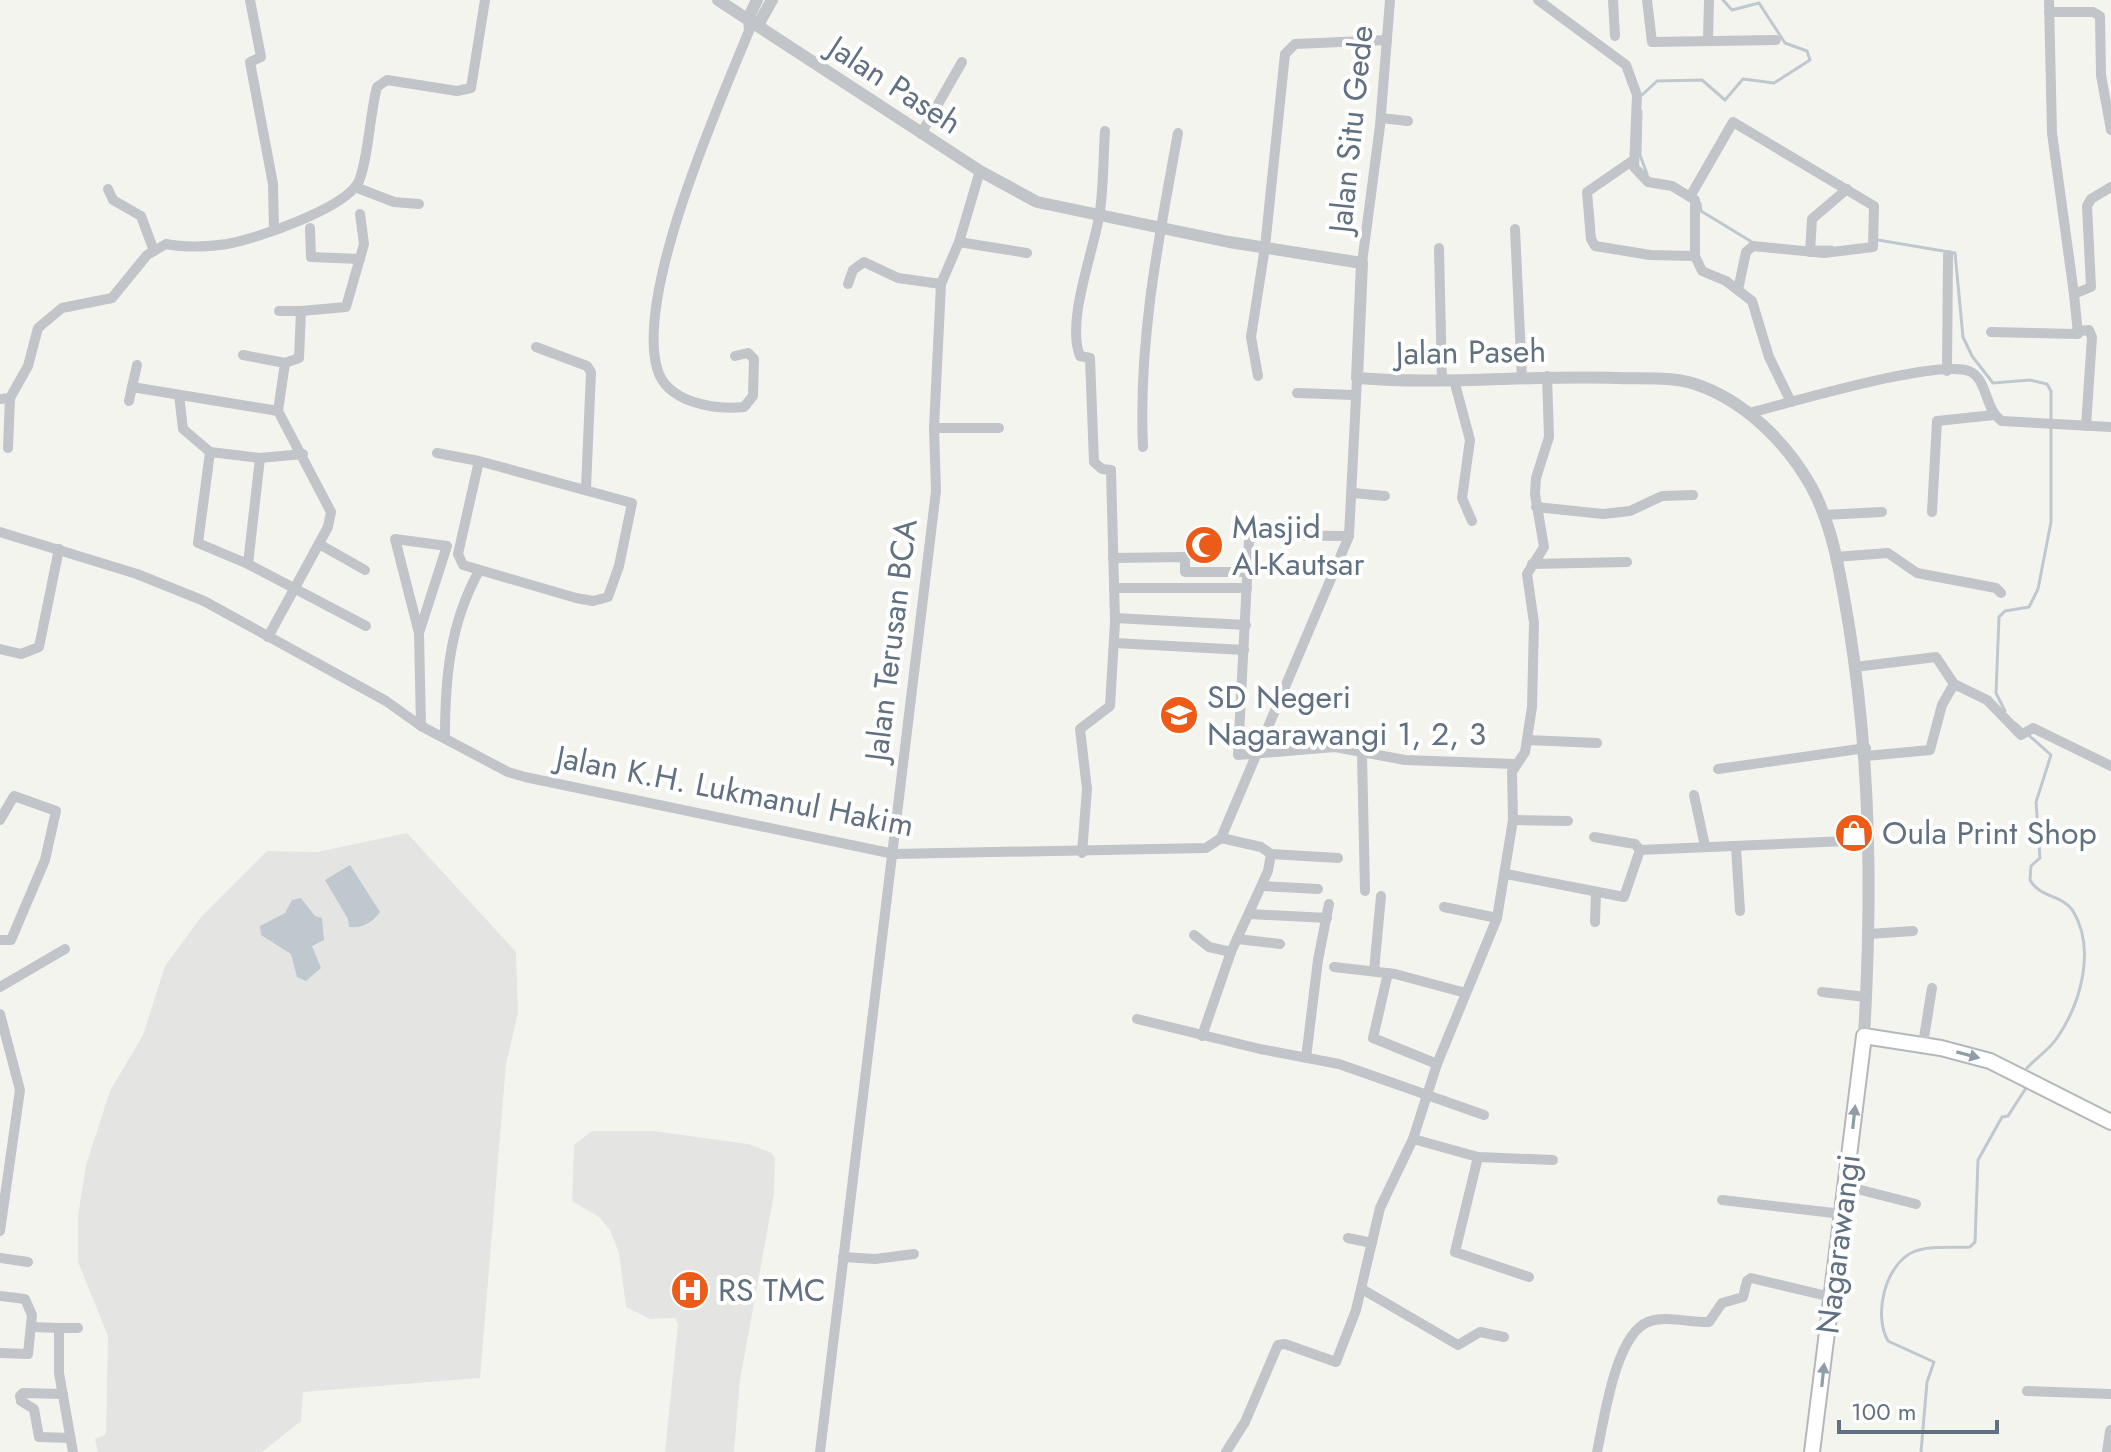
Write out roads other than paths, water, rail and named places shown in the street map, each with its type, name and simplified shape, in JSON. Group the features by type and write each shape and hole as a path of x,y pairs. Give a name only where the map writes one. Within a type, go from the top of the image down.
{"main road":[{"path":"1864,1036 1923,1044 2004,1066 2049,1093 2110,1120"},
{"name":"Nagarawangi","path":"1812,1452 1864,1036"}],"street":[{"path":"250,0 261,57 251,60 250,65 273,184 274,230"},
{"path":"8,448 5,399 28,366 38,328 62,308 112,298 125,278 166,244 183,248 228,244 274,230 352,190 363,169 377,87 387,80 457,91 471,88 485,0"},
{"name":"Jalan Paseh","path":"718,0 921,134 1037,202 1160,229 1362,263 1357,378 1448,380 1547,376 1693,383 1726,397 1749,413 1802,472 1823,515 1835,557 1855,667 1866,752 1869,934 1864,1036"},
{"path":"735,356 748,353 754,359 753,396 744,407 718,410 688,400 664,383 657,369 652,333 689,181 752,25 757,0"},
{"path":"752,25 772,0"},
{"name":"Jalan Situ Gede","path":"1362,263 1381,118 1390,0"},
{"path":"1613,0 1615,36"},
{"path":"1647,0 1652,42 1776,40"},
{"path":"1708,40 1709,0"},
{"path":"2049,0 2056,182 2079,331"},
{"path":"1538,1 1626,65 1637,95 1632,161 1648,182 1692,192"},
{"path":"2049,12 2093,12 2106,20 2101,73 2111,130"},
{"path":"1258,376 1251,337 1265,247 1282,70 1287,50 1295,44 1387,40"},
{"path":"921,134 962,62"},
{"path":"1381,118 1408,121"},
{"path":"1692,192 1733,122 1874,206 1873,247 1844,252 1750,247 1738,290"},
{"path":"1082,853 1087,789 1079,736 1086,723 1110,706 1115,643 1111,470 1102,469 1094,462 1090,358 1080,356 1076,346 1080,306 1099,214 1105,131"},
{"path":"1143,447 1143,366 1160,229 1178,133"},
{"path":"1632,161 1587,192 1591,239 1595,246 1650,255 1695,256"},
{"name":"Jalan Terusan BCA","path":"820,1452 863,1075 894,854 906,715 936,491 934,428 941,284 959,242 980,171"},
{"path":"2074,294 2091,287 2087,206 2091,199 2111,187"},
{"path":"108,189 113,200 141,216 154,251"},
{"path":"1810,249 1810,224 1816,212 1847,189"},
{"path":"352,190 394,202 419,204"},
{"path":"1692,192 1697,206 1695,256 1702,271 1738,290 1757,311 1769,357 1791,402"},
{"path":"279,311 346,307 365,236 360,214"},
{"path":"310,228 311,257 360,259"},
{"path":"1515,229 1522,378"},
{"path":"959,242 1027,253"},
{"path":"1439,248 1448,380 1470,440 1462,491 1463,505 1472,521"},
{"path":"1947,371 1948,255"},
{"path":"848,284 853,270 861,262 898,278 941,284"},
{"path":"243,355 285,363 299,358 301,311"},
{"path":"1991,332 2075,336 2079,331 2089,330 2092,337 2086,426"},
{"path":"536,347 587,366 591,372 586,488"},
{"path":"268,637 319,544 331,512 278,411 285,363"},
{"path":"129,401 137,365"},
{"path":"1749,413 1907,374 1966,370 1975,375 1994,415 2002,421 2111,427"},
{"path":"1226,1452 1245,1422 1278,1345 1285,1344 1336,1362 1362,1289 1391,1180 1413,1139 1437,1064 1497,918 1513,820 1512,772 1525,752 1527,740 1534,623 1526,587 1532,564 1544,547 1536,507 1536,478 1549,437 1547,376"},
{"path":"1338,858 1271,854 1261,847 1221,838 1349,536 1357,378"},
{"path":"132,387 278,411"},
{"path":"1297,393 1354,395"},
{"path":"179,395 183,429 210,452 260,458 303,454"},
{"path":"1932,512 1937,421 1942,418 1994,415"},
{"path":"934,428 999,428"},
{"path":"210,452 198,543 248,564 366,626"},
{"path":"437,453 479,461 586,488 628,500 634,505 612,592 608,597 593,601 576,598 463,565 458,554 479,461"},
{"path":"248,564 260,458"},
{"path":"1353,493 1385,496"},
{"path":"1536,507 1603,514 1630,511 1662,496 1693,495"},
{"path":"1823,515 1882,512"},
{"name":"Jalan K.H. Lukmanul Hakim","path":"0,532 59,549 204,601 308,658 421,726 508,772 525,777 894,854 1082,853 1206,848 1221,838"},
{"path":"1349,536 1252,536 1247,572 1238,755 1323,747 1405,760 1515,764"},
{"path":"419,633 447,546 395,539 419,633 421,726"},
{"path":"319,544 365,570"},
{"path":"0,649 21,654 39,647 59,549"},
{"path":"1835,557 1888,553 1917,573 1996,588 2001,593"},
{"path":"1113,558 1185,557 1185,572 1247,572"},
{"path":"1532,564 1627,562"},
{"path":"445,736 450,652 459,615 479,571"},
{"path":"1114,588 1247,588"},
{"path":"408,595 430,597"},
{"path":"1115,618 1246,625"},
{"path":"1115,643 1244,650"},
{"path":"1855,667 1936,657 1954,684 1987,700 2021,735 2028,731 2111,766"},
{"path":"1718,769 1866,752 1930,750 1942,705 1954,684"},
{"path":"1527,740 1597,743"},
{"path":"1362,754 1365,891"},
{"path":"1694,795 1705,846"},
{"path":"0,820 14,796 56,811 45,860 11,940 0,940"},
{"path":"1513,820 1568,821"},
{"path":"1594,837 1635,844 1640,850"},
{"path":"1640,850 1869,840"},
{"path":"1736,847 1740,911"},
{"path":"1506,874 1626,896 1640,850"},
{"path":"1202,1036 1231,952 1262,886 1271,854"},
{"path":"1262,886 1318,889"},
{"path":"1595,922 1596,892"},
{"path":"1374,971 1381,896"},
{"path":"1306,1058 1318,960 1329,904"},
{"path":"1444,907 1497,918"},
{"path":"1249,914 1327,918"},
{"path":"1869,934 1913,931"},
{"path":"1194,935 1209,947 1231,952"},
{"path":"1237,939 1280,944"},
{"path":"0,987 65,949"},
{"path":"1334,967 1388,973 1466,993"},
{"path":"1388,973 1373,1038 1437,1064"},
{"path":"1923,1044 1932,988"},
{"path":"1822,992 1866,997"},
{"path":"0,1014 19,1085 0,1231"},
{"path":"1137,1019 1202,1036 1339,1064 1425,1097 1484,1115"},
{"path":"1413,1139 1478,1157 1553,1160"},
{"path":"1478,1157 1455,1252 1529,1277"},
{"path":"1378,1175 1391,1180"},
{"path":"1845,1186 1916,1204"},
{"path":"1722,1200 1842,1214"},
{"path":"1348,1238 1372,1243"},
{"path":"843,1257 875,1259 914,1254"},
{"path":"0,1258 28,1262"},
{"path":"1597,1452 1614,1376 1626,1347 1642,1325 1660,1320 1709,1322 1722,1303 1745,1295 1747,1281 1751,1278 1831,1297"},
{"path":"1362,1289 1458,1345 1480,1332 1504,1337"},
{"path":"0,1296 25,1299 33,1327 28,1354 0,1353"},
{"path":"33,1327 78,1328"},
{"path":"59,1328 59,1373 73,1452"},
{"path":"2027,1391 2111,1394"},
{"path":"63,1394 23,1393 20,1396 21,1401 34,1409 39,1437 70,1438"}],"waterway":[{"path":"1642,95 1657,81 1702,80 1725,100 1743,79 1774,83 1810,60 1807,51 1785,43 1759,3 1732,10 1723,0"},
{"path":"1641,111 1640,155 1647,174"},
{"path":"1700,203 1701,211 1752,242"},
{"path":"1878,240 1955,253 1963,337 1972,356 1993,383 2030,380 2047,384 2051,391 2051,522 2038,589 2029,607 2005,611 1999,617 1996,693 2005,711"},
{"path":"1816,247 1832,247"},
{"path":"2015,723 2051,755 2036,802 2040,858 2031,866 2030,880 2034,886 2069,906 2080,926 2084,942 2083,976 2073,1009 2054,1042 2027,1068"},
{"path":"1921,1452 1927,1382 1934,1362 1888,1341 1882,1318 1884,1292 1895,1268 1913,1252 1970,1247 1975,1242 1978,1160 2002,1117 2008,1116 2026,1088"}],"place":[{"name":"Masjid Al-Kautsar","path":"1204,545"},
{"name":"SD Negeri Nagarawangi 1, 2, 3","path":"1179,715"},
{"name":"Oula Print Shop","path":"1854,833"},
{"name":"RS TMC","path":"690,1290"}]}
